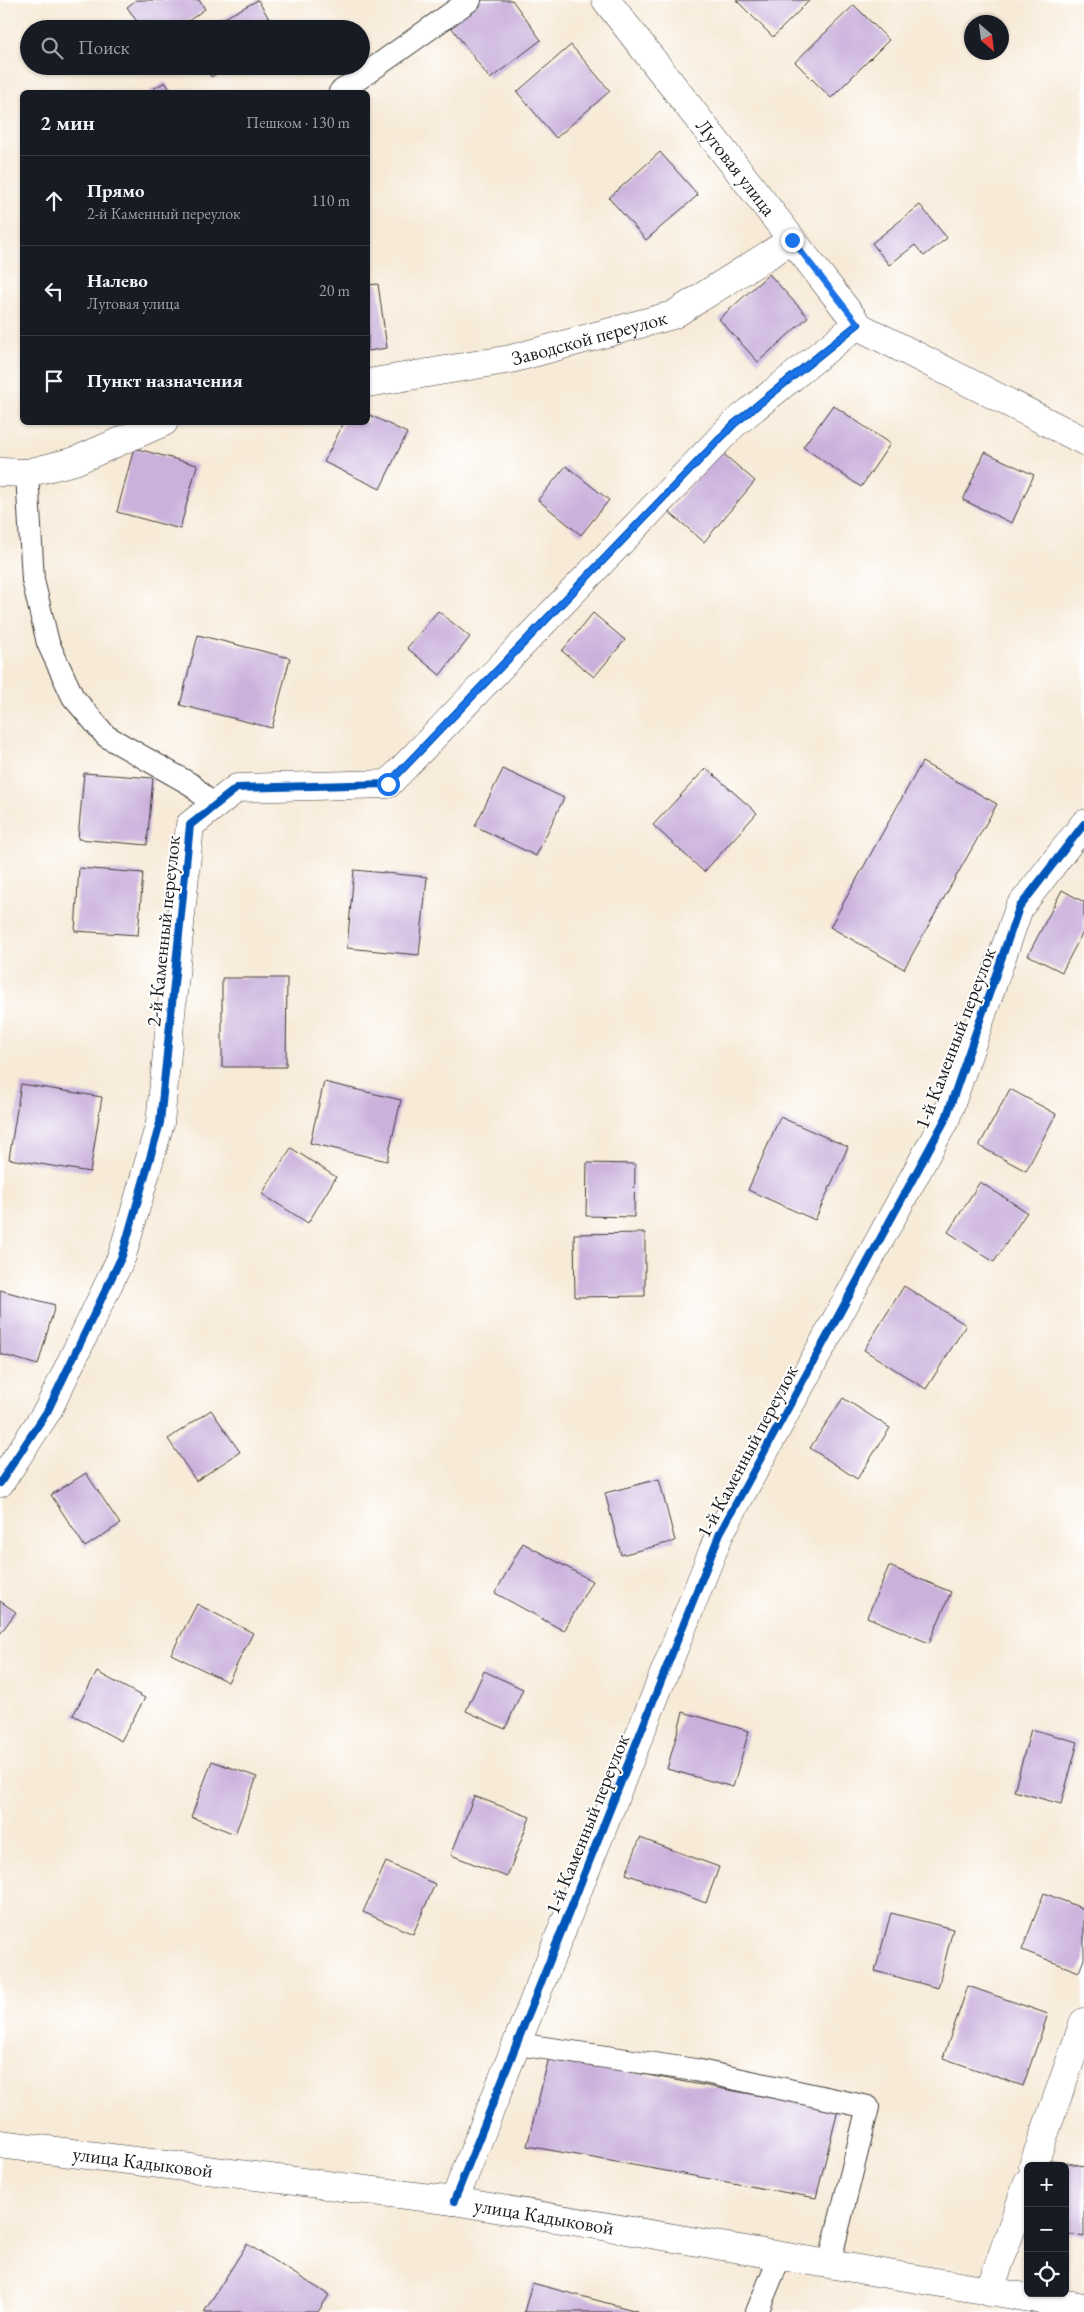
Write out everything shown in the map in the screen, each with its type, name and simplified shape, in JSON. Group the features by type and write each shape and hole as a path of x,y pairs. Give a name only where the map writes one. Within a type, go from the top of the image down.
{"street":[{"name":"Луговая улица","path":"606,0 860,327 1084,441"},
{"name":"Заводской переулок","path":"370,383 511,359 673,315 792,240"},
{"name":"2-й Каменный переулок","path":"0,1483 48,1410 122,1256 160,1123 190,825 237,788 388,784 734,424 858,324"},
{"path":"0,472 28,474 75,461 157,425"},
{"name":"1-й Каменный переулок","path":"454,2202 720,1533 946,1118 1019,908 1084,824"},
{"path":"1034,2162 1084,2022"},
{"name":"улица Кадыковой","path":"0,2144 454,2202 1084,2307"},
{"path":"989,2292 1024,2193"}],"lane":[{"path":"370,71 470,0"},
{"path":"343,90 364,75"},
{"path":"28,474 33,580 48,643 73,697 106,736 192,785 213,806"},
{"path":"517,2044 695,2070 868,2107 829,2264"},
{"path":"757,2312 780,2256"}],"building":[{"path":"136,0 199,0 205,9 190,20 136,20 127,7"},
{"path":"258,0 270,20 221,20"},
{"path":"479,0 512,0 541,40 490,79 448,23"},
{"path":"736,0 810,0 773,37"},
{"path":"854,5 889,40 831,98 795,62"},
{"path":"571,45 610,91 556,138 517,92"},
{"path":"165,82 171,90 151,90"},
{"path":"660,152 698,195 646,240 609,198"},
{"path":"920,205 947,238 924,256 915,245 889,265 872,243"},
{"path":"769,274 808,317 758,362 719,319"},
{"path":"378,284 387,348 370,351 370,285"},
{"path":"833,405 890,444 861,487 803,447"},
{"path":"370,415 407,433 380,489 324,462 342,425 370,425"},
{"path":"134,448 197,465 180,529 117,512"},
{"path":"720,451 755,481 704,542 669,512"},
{"path":"985,452 1034,475 1012,523 963,500"},
{"path":"566,466 609,500 581,535 538,500"},
{"path":"438,611 470,637 440,675 407,648"},
{"path":"593,613 625,640 594,677 562,651"},
{"path":"198,635 290,658 272,728 180,705"},
{"path":"922,762 997,804 904,969 830,927"},
{"path":"706,768 757,813 704,872 653,825"},
{"path":"503,769 564,798 536,856 475,826"},
{"path":"84,773 153,778 147,845 78,839"},
{"path":"79,868 143,873 138,935 75,931"},
{"path":"354,870 427,877 419,955 347,948"},
{"path":"1062,890 1084,902 1084,930 1062,972 1028,955"},
{"path":"222,978 287,978 286,1067 222,1067"},
{"path":"324,1082 401,1100 387,1161 310,1143"},
{"path":"21,1084 102,1097 90,1172 9,1159"},
{"path":"1010,1089 1056,1114 1026,1171 979,1146"},
{"path":"780,1117 848,1147 815,1220 748,1190"},
{"path":"291,1148 336,1177 308,1223 262,1194"},
{"path":"587,1163 635,1164 634,1217 586,1216"},
{"path":"980,1182 1027,1212 994,1262 948,1232"},
{"path":"645,1233 645,1296 575,1297 574,1234"},
{"path":"904,1286 966,1325 926,1389 864,1350"},
{"path":"0,1290 55,1305 38,1365 0,1354"},
{"path":"843,1398 890,1428 857,1479 810,1448"},
{"path":"211,1410 240,1452 196,1481 168,1439"},
{"path":"86,1473 120,1524 85,1547 51,1495"},
{"path":"659,1479 675,1541 621,1555 605,1493"},
{"path":"523,1543 592,1581 564,1631 495,1593"},
{"path":"889,1566 951,1592 929,1643 867,1617"},
{"path":"0,1601 16,1612 0,1634"},
{"path":"197,1604 253,1633 228,1682 171,1654"},
{"path":"484,1671 523,1689 505,1729 466,1711"},
{"path":"97,1672 145,1698 121,1741 73,1715"},
{"path":"683,1712 749,1731 733,1787 667,1769"},
{"path":"1031,1729 1078,1742 1061,1804 1014,1791"},
{"path":"212,1761 257,1777 235,1834 191,1817"},
{"path":"474,1796 530,1817 507,1877 451,1855"},
{"path":"640,1838 719,1867 706,1903 626,1874"},
{"path":"386,1862 435,1884 413,1934 363,1912"},
{"path":"1044,1893 1084,1909 1084,1959 1079,1972 1022,1950"},
{"path":"891,1913 953,1929 938,1988 875,1971"},
{"path":"968,1986 1048,2014 1023,2086 943,2058"},
{"path":"549,2057 838,2110 816,2198 527,2146"},
{"path":"1069,2163 1084,2166 1084,2237 1069,2234"},
{"path":"247,2244 329,2295 318,2312 204,2312"},
{"path":"532,2283 637,2311 637,2312 524,2312"}],"cycle path":[{"path":"0,1483 48,1410 122,1256 160,1123 190,825 237,788 388,784 734,424 858,324"},
{"path":"454,2201 720,1533 946,1118 1019,908 1084,824"}],"route":[{"path":"388,784 734,424 858,324 792,240"}]}
